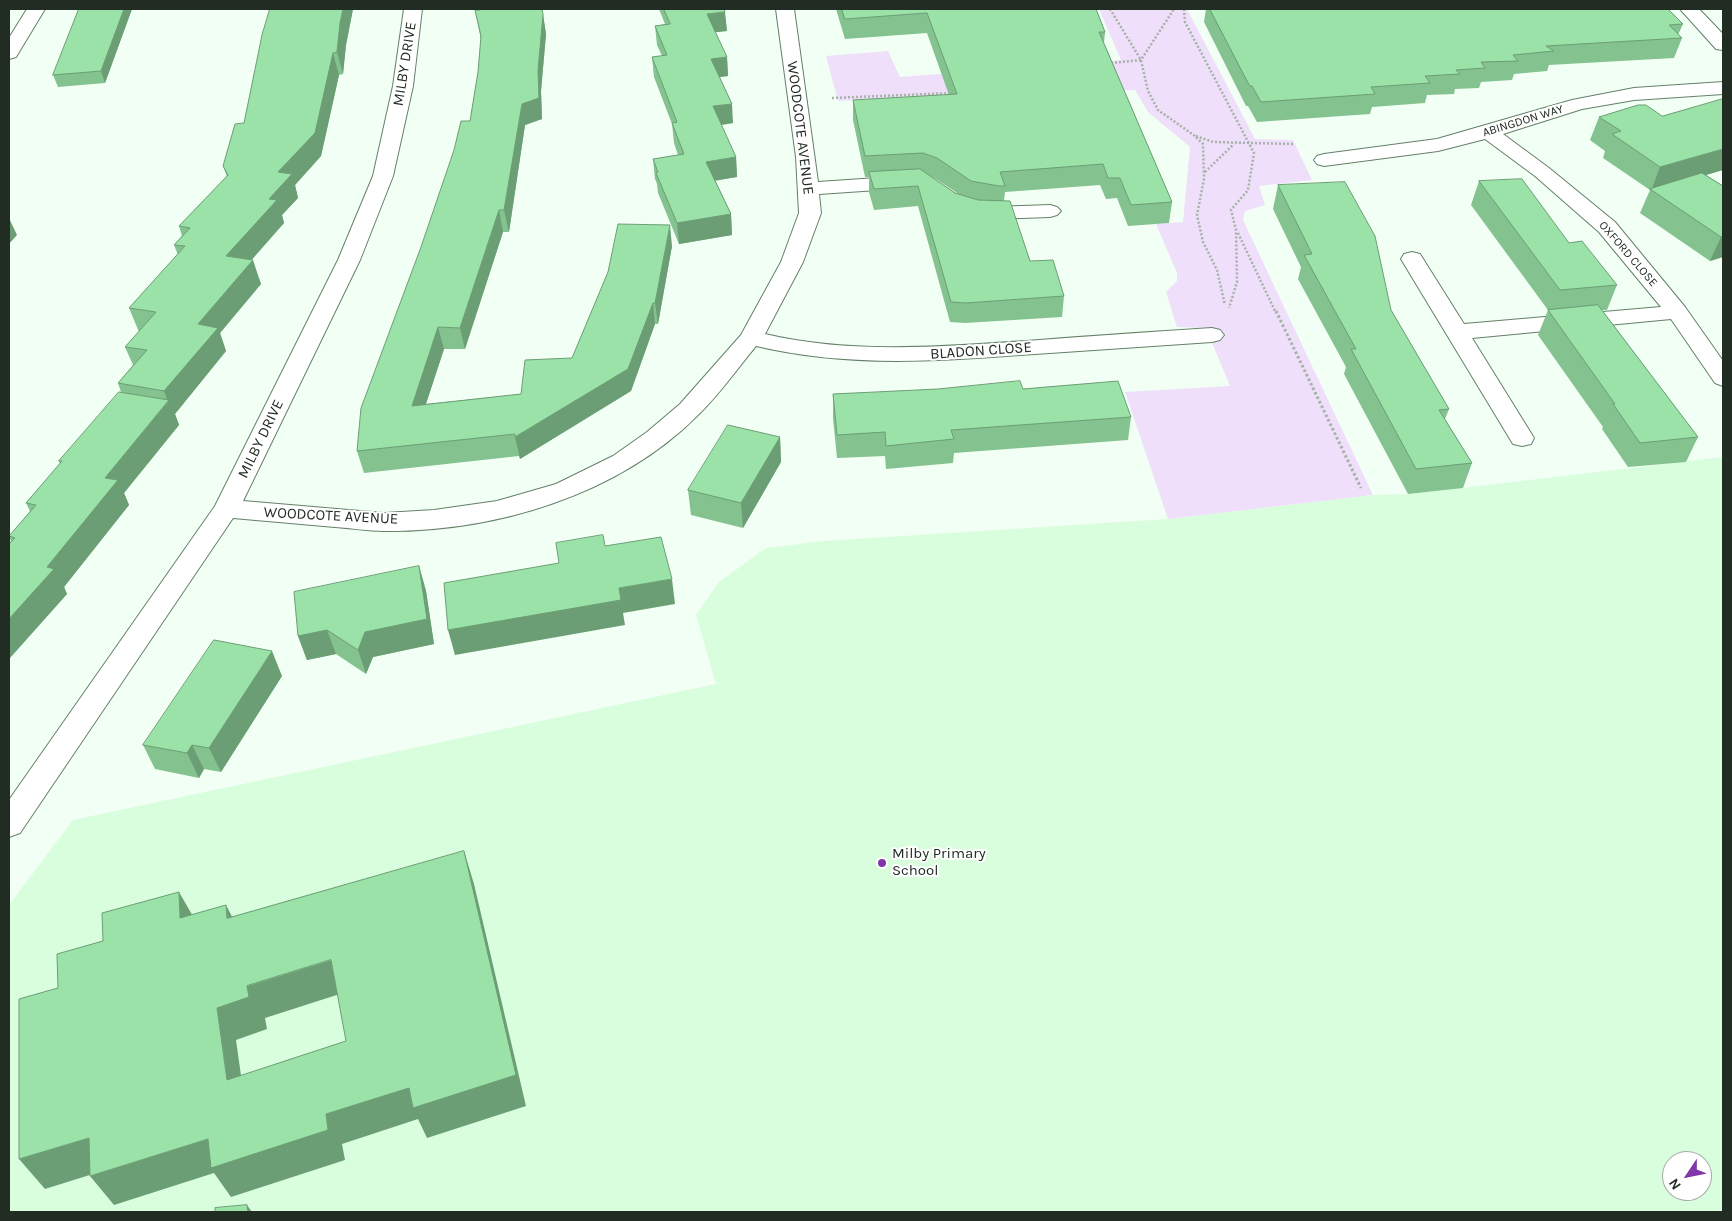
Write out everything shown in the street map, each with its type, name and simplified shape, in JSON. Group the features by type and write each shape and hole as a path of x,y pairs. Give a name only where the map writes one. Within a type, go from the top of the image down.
{"street":[{"path":"9,53 16,32 36,9"},
{"name":"MILBY DRIVE","path":"9,824 226,509 349,260 383,176 404,86 413,9"},
{"name":"WOODCOTE AVENUE","path":"226,509 384,522 434,519 497,510 566,490 622,462 656,438 689,410 751,338 792,262 810,213 806,157 785,9"},
{"path":"1689,9 1723,45"},
{"name":"ABINGDON WAY","path":"1324,160 1438,145 1579,104 1634,94 1723,88"},
{"name":"OXFORD CLOSE","path":"1488,132 1542,172 1607,227 1677,312 1723,378"},
{"path":"808,189 922,181 928,183"},
{"path":"955,202 969,211 993,213 1050,210"},
{"path":"1412,259 1522,438"},
{"path":"1457,332 1677,312"},
{"name":"BLADON CLOSE","path":"751,338 773,344 828,352 922,354 1212,335"}],"path":[{"path":"1110,9 1141,60 1148,92 1158,110 1196,136 1213,142 1317,144 1324,160"},
{"path":"1141,60 1174,9"},
{"path":"1184,9 1185,22 1254,153 1248,190 1231,210 1236,230 1360,488"},
{"path":"1103,64 1141,60"},
{"path":"798,99 960,93"},
{"path":"1196,136 1202,144 1204,172 1197,215 1203,242 1217,270 1227,313 1237,282 1236,230"},
{"path":"1204,172 1235,143"}],"shaded area":[{"path":"1099,9 1187,9 1255,139 1293,140 1312,180 1259,186 1265,205 1245,211 1243,220 1373,495 1168,519 1125,392 1230,386 1206,328 1177,327 1166,292 1177,281 1177,273 1156,224 1183,222 1190,147 1148,112 1135,90 992,93 838,101 826,56 888,51 900,77 1121,60"},
{"name":"Milby Primary School","path":"1723,457 1723,1212 9,1212 9,905 73,820 716,684 696,615 719,582 766,548 825,541 1168,519 1373,495 1408,494"}],"building":[{"path":"79,9 124,9 101,71 53,75"},
{"path":"270,9 343,9 337,52 333,53 315,133 278,172 292,174 269,199 277,200 226,256 253,260 198,324 218,328 164,391 118,383 147,350 125,347 156,312 129,308 185,246 174,245 190,228 179,226 228,175 223,166 235,124 244,123 262,35"},
{"path":"542,9 538,71 539,98 522,104 504,210 499,210 460,328 438,327 412,406 521,394 525,360 572,358 608,272 618,224 670,225 655,303 653,303 628,369 515,437 515,434 357,451 361,408 421,247 454,150 461,121 470,121 478,72 481,36 475,10"},
{"path":"664,9 724,9 725,12 707,14 727,57 711,59 732,104 713,106 736,157 706,162 731,214 677,223 656,173 658,172 653,159 684,154 672,123 677,122 652,57 667,55 655,26 670,24"},
{"path":"842,9 1096,9 1105,32 1099,32 1172,202 1131,205 1120,178 1108,178 1103,164 1000,172 1005,186 999,186 971,181 937,158 923,153 865,156 853,100 957,94 927,13 845,19"},
{"path":"1210,9 1668,9 1683,24 1669,25 1682,38 1546,46 1554,51 1513,55 1518,61 1481,62 1485,68 1456,70 1460,74 1425,76 1430,83 1371,87 1375,94 1261,102 1252,86 1250,86"},
{"path":"1723,99 1723,149 1660,167 1612,134 1621,131 1599,117 1638,105 1646,105 1662,116"},
{"path":"920,169 955,193 978,200 1010,201 1030,261 1053,260 1064,296 966,303 951,302 918,186 874,189 869,172"},
{"path":"1702,173 1723,186 1723,236 1721,237 1650,189"},
{"path":"1522,179 1569,243 1582,241 1617,285 1560,290 1479,181"},
{"path":"1345,182 1375,236 1391,310 1449,409 1439,410 1472,463 1416,469 1351,349 1356,349 1304,255 1312,254 1278,185"},
{"path":"1598,305 1698,437 1640,443 1613,404 1615,404 1548,310"},
{"path":"1020,381 1023,389 1118,381 1131,417 951,430 954,439 886,446 885,432 837,435 833,394 938,389"},
{"path":"119,392 169,400 105,478 118,480 47,567 54,569 9,619 9,544 15,538 9,536 36,505 26,503 62,461 59,461"},
{"path":"728,425 780,437 741,503 688,490"},
{"path":"603,535 605,546 661,537 672,579 619,588 621,600 448,630 444,583 559,563 556,543"},
{"path":"419,566 427,619 365,632 358,650 327,630 298,636 294,592"},
{"path":"214,640 272,651 209,748 192,745 187,753 143,745"},
{"path":"464,851 516,1075 413,1108 409,1088 326,1114 328,1130 211,1168 208,1139 90,1176 89,1138 19,1159 19,999 58,988 57,954 103,941 102,913 179,892 180,918 226,905 227,918","holes":["331,960 346,1041 227,1080 217,1008 249,997 247,986"]},
{"path":"247,1205 248,1212 215,1212 215,1208"}],"place":[{"name":"Milby Primary School","path":"882,863"}]}
